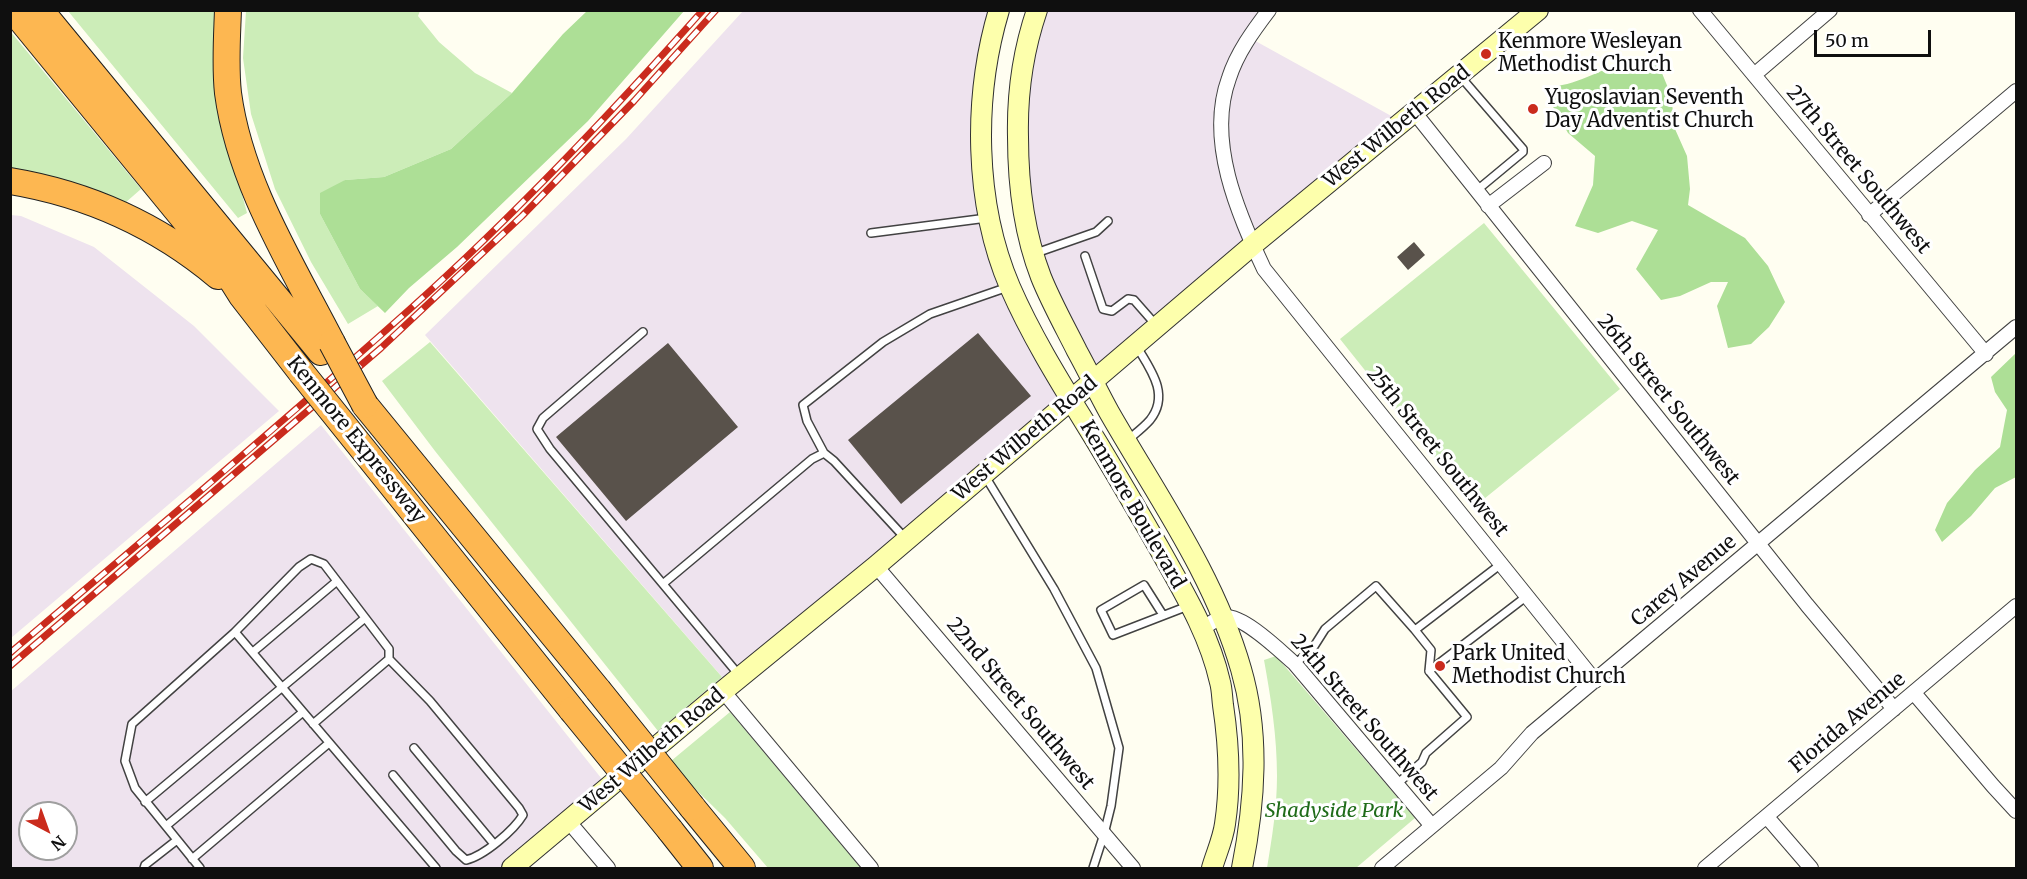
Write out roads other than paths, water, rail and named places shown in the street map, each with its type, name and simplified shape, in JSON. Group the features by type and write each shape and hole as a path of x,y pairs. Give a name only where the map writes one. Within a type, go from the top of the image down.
{"highway":[{"path":"228,10 226,65 229,95 240,146 259,200 326,348"},
{"path":"25,14 326,348"},
{"name":"Kenmore Expressway","path":"25,14 225,269 242,296 301,372 700,868"},
{"path":"10,181 60,191 115,210 204,264 242,296"},
{"name":"Kenmore Expressway","path":"326,348 365,405 742,868"}],"main road":[{"name":"Kenmore Boulevard","path":"999,10 991,41 982,105 982,177 996,244 1010,286 1031,329 1070,401 1138,511 1202,629 1220,683 1229,754 1225,826 1212,868"},
{"name":"Kenmore Boulevard","path":"1037,10 1025,55 1018,120 1020,181 1033,254 1060,317 1127,441 1182,534 1209,584 1223,617 1240,669 1251,725 1254,769 1252,808 1242,868"},
{"name":"West Wilbeth Road","path":"512,868 907,540 1254,244 1538,10"}],"street":[{"name":"25th Street Southwest","path":"1269,10 1236,59 1228,80 1222,108 1225,168 1235,201 1264,269 1595,681"},
{"name":"27th Street Southwest","path":"1700,10 1986,354"},
{"path":"1754,75 1830,10"},
{"path":"1869,215 2016,91"},
{"name":"26th Street Southwest","path":"1415,113 1806,605 1894,709"},
{"path":"1488,206 1544,163"},
{"name":"Carey Avenue","path":"1382,868 1501,768 1532,733 2016,327"},
{"name":"22nd Street Southwest","path":"876,566 1133,868"},
{"name":"Florida Avenue","path":"1705,868 2016,606"},
{"path":"1202,629 1223,617"},
{"name":"24th Street Southwest","path":"1223,617 1234,618 1256,630 1295,664 1432,826"},
{"path":"723,691 871,868"},
{"path":"1914,693 2016,811"},
{"path":"1767,817 1811,868"},
{"path":"569,822 608,868"}],"lane":[{"path":"1460,76 1523,148 1523,152 1476,191"},
{"path":"871,233 990,218"},
{"path":"1033,254 1096,231 1108,221"},
{"path":"1085,256 1103,309 1112,311 1128,299 1134,300 1158,327"},
{"path":"907,540 824,453 807,421 803,405 884,342 930,314 1010,286"},
{"path":"643,332 543,418 537,429 550,449 741,677"},
{"path":"1127,441 1150,420 1160,396 1155,376 1136,345"},
{"path":"664,583 812,459 824,453"},
{"path":"984,474 1054,589 1096,668 1119,748 1111,806 1093,868"},
{"path":"200,868 135,788 125,760 132,724 235,632 299,567 311,559 324,564 389,649 389,660 430,701 523,815 517,824 494,844 475,858 466,860 393,775"},
{"path":"1415,630 1501,564"},
{"path":"253,652 337,581"},
{"path":"1163,615 1144,585 1101,610 1113,635 1191,605"},
{"path":"1295,664 1313,648 1324,629 1377,586 1415,630 1431,650 1429,670 1467,717 1426,753 1422,762 1397,784"},
{"path":"1429,670 1527,596"},
{"path":"146,802 365,618"},
{"path":"235,632 436,868"},
{"path":"313,724 389,660"},
{"path":"166,826 303,712"},
{"path":"192,859 329,743"},
{"path":"414,748 494,844"},
{"path":"144,868 177,840"}],"railway":[{"path":"10,653 311,396 449,274 561,164 703,10"},
{"path":"10,666 381,348 522,216 634,101 716,10"}],"place":[{"name":"Kenmore Wesleyan Methodist Church","path":"1486,54"},
{"name":"Yugoslavian Seventh Day Adventist Church","path":"1533,109"},
{"name":"Park United Methodist Church","path":"1440,666"}],"park label":[{"name":"Shadyside Park","path":"1334,811"}]}
